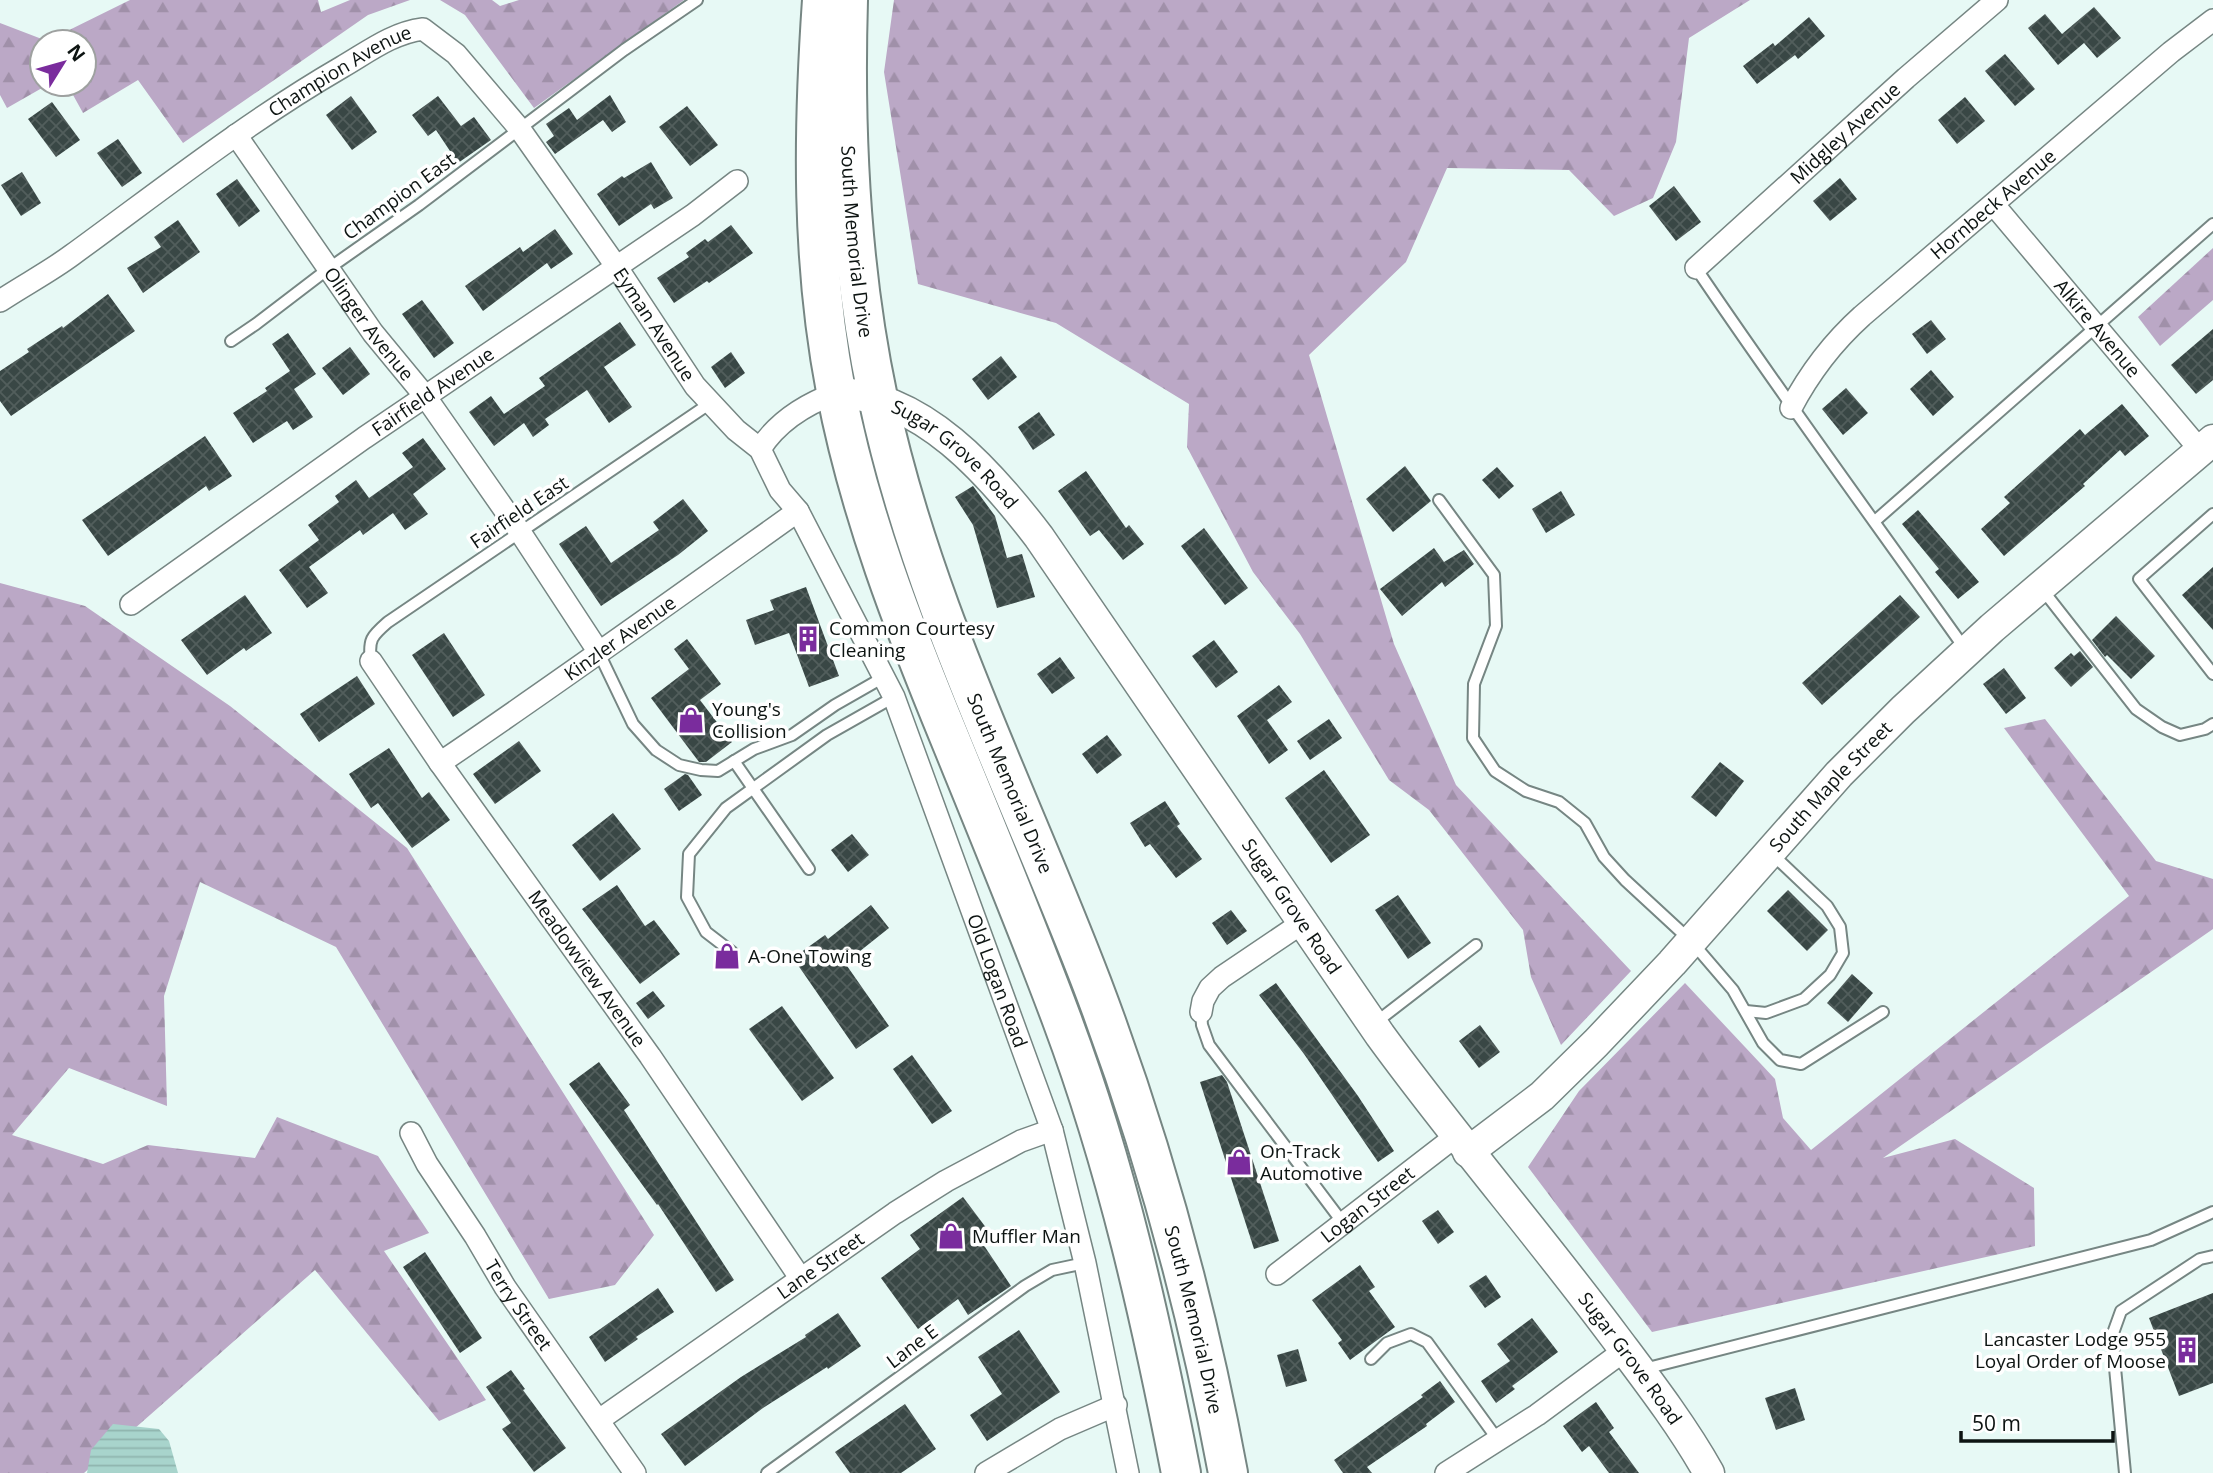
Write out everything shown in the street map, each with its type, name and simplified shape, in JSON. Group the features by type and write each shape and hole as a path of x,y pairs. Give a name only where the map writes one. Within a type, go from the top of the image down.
{"highway":[{"name":"South Memorial Drive","path":"822,0 815,187 820,277 836,393 853,468 880,557 916,657 1020,909 1063,1022 1101,1136 1127,1224 1155,1342 1181,1473"},
{"name":"South Memorial Drive","path":"848,0 847,148 852,238 878,399 897,475 918,546 956,647 1091,982 1131,1093 1160,1183 1191,1299 1228,1473"}],"street":[{"name":"Midgley Avenue","path":"1696,268 1906,78 1997,0"},
{"name":"Hornbeck Avenue","path":"1791,408 1805,381 1841,335 2171,52 2213,20"},
{"name":"Champion Avenue","path":"0,301 71,256 236,135 315,82 407,31 423,29 456,54 519,128"},
{"name":"Eyman Avenue","path":"519,128 616,266 695,386 709,404 760,449 780,489 798,511"},
{"name":"Olinger Avenue","path":"236,135 373,333 425,396 520,532 598,651"},
{"name":"Fairfield Avenue","path":"131,604 425,396 693,215 737,181"},
{"name":"Alkire Avenue","path":"1994,205 2096,327 2207,446"},
{"name":"Sugar Grove Road","path":"836,393 856,393 878,399 909,413 942,434 981,467 1010,499 1062,570 1372,1025 1462,1144 1567,1272 1633,1360 1709,1473"},
{"path":"760,449 783,422 813,401 836,393"},
{"name":"South Maple Street","path":"1462,1144 1542,1096 1596,1043 1866,746 1903,709 2040,587 2207,446"},
{"name":"Kinzler Avenue","path":"440,763 798,511"},
{"name":"Old Logan Road","path":"798,511 894,698 1052,1130 1085,1263 1128,1473"},
{"name":"Meadowview Avenue","path":"371,661 440,763 650,1056 801,1279"},
{"path":"1201,1012 1210,988 1222,977 1302,923"},
{"name":"Lane Street","path":"599,1420 895,1213 946,1181 1021,1141 1052,1130"},
{"name":"Terry Street","path":"411,1133 427,1164 505,1287 635,1473"},
{"name":"Logan Street","path":"1278,1274 1343,1223 1462,1144"},
{"path":"1446,1473 1537,1415 1633,1360"},
{"path":"986,1473 1060,1429 1116,1405"},
{"path":"1687,1438 1690,1473"}],"lane":[{"path":"519,128 697,0"},
{"name":"Champion East","path":"231,341 419,205 519,128"},
{"path":"1875,521 2213,224"},
{"path":"1696,268 1791,408 1875,521 1966,652"},
{"name":"Fairfield East","path":"371,661 369,646 373,635 709,404"},
{"path":"1439,500 1494,575 1496,626 1474,684 1472,738 1495,771 1526,791 1559,802 1585,823 1604,857 1691,941 1733,990 1763,1043 1780,1060 1801,1064 1883,1012"},
{"path":"2213,514 2138,579 2213,674"},
{"path":"2040,587 2136,709 2162,727 2180,735 2205,729 2213,724"},
{"path":"598,651 634,724 656,750 679,765 701,770 718,771 754,749 792,735 835,705 884,677"},
{"path":"732,952 706,932 687,897 689,853 726,808 827,735 894,698"},
{"path":"734,761 809,869"},
{"path":"1746,1011 1766,1013 1804,999 1830,975 1843,953 1840,928 1827,906 1770,852"},
{"path":"1372,1025 1476,945"},
{"path":"1201,1012 1209,1045 1343,1223"},
{"path":"1633,1360 2151,1240 2213,1212"},
{"path":"2125,1473 2112,1336 2121,1311 2200,1259 2213,1256"},
{"name":"Lane E","path":"767,1473 1025,1286 1052,1270 1085,1263"},
{"path":"1371,1359 1387,1343 1410,1334 1427,1342 1498,1440"}],"green space":[{"path":"130,0 318,0 321,12 350,0 410,0 368,15 183,143 138,80 83,113 75,98 98,98 98,28 73,28"},
{"path":"440,0 492,0 500,6 519,0 684,0 534,108 465,15"},
{"path":"894,0 1750,0 1689,38 1676,142 1653,198 1614,216 1569,170 1447,168 1406,262 1309,355 1394,644 1456,785 1631,971 1561,1045 1531,977 1523,930 1429,810 1389,780 1300,634 1253,572 1187,447 1189,404 1056,323 918,284 884,72"},
{"path":"0,23 28,34 28,96 7,108 0,95"},
{"path":"2213,248 2213,300 2160,346 2138,317"},
{"path":"0,583 85,606 230,706 407,848 654,1235 615,1285 549,1299 336,947 200,882 164,996 167,1106 69,1068 12,1135 103,1164 148,1145 255,1158 277,1117 378,1156 429,1233 384,1251 486,1400 439,1421 315,1270 84,1473 0,1473"},
{"path":"2045,719 2156,861 2213,879 2213,929 1883,1158 1955,1139 2034,1188 2035,1246 1652,1332 1528,1167 1579,1091 1685,983 1775,1079 1783,1118 1811,1150 2129,896 2004,728"}],"shaded area":[{"path":"113,1424 159,1429 169,1441 178,1473 87,1473 91,1450"}],"building":[{"path":"2094,7 2121,38 2097,58 2084,43 2058,65 2028,28 2045,14 2062,34"},
{"path":"1809,17 1825,36 1798,59 1795,55 1757,84 1743,66 1773,43 1775,46"},
{"path":"2005,54 2035,89 2015,106 1985,71"},
{"path":"610,95 626,122 612,132 603,120 555,154 546,142 554,136 546,124 569,108 577,120"},
{"path":"351,96 377,132 352,150 326,115"},
{"path":"438,96 461,126 474,117 491,140 458,163 436,130 428,136 412,115"},
{"path":"1965,97 1985,121 1957,144 1938,120"},
{"path":"52,102 80,140 56,157 28,119"},
{"path":"687,106 718,145 690,166 659,127"},
{"path":"118,139 142,173 122,187 97,153"},
{"path":"651,162 673,198 654,209 651,204 619,226 597,194 622,176 624,178"},
{"path":"22,172 41,203 21,216 1,185"},
{"path":"1840,178 1857,199 1830,221 1813,201"},
{"path":"237,179 260,211 239,227 216,194"},
{"path":"1674,186 1701,222 1676,241 1649,206"},
{"path":"178,220 200,252 143,293 127,268 161,247 154,237"},
{"path":"731,225 753,253 674,303 657,278 689,257 686,253 705,239 708,242"},
{"path":"555,229 573,254 551,269 547,263 483,311 465,286 520,247 523,252"},
{"path":"108,294 135,331 11,416 0,401 0,371 29,352 27,349 62,326 63,328"},
{"path":"422,300 454,343 434,358 402,314"},
{"path":"1931,320 1946,339 1927,354 1912,334"},
{"path":"620,322 636,345 604,367 632,407 609,423 587,390 545,419 549,425 533,437 524,423 494,446 469,412 491,396 504,414 545,386 539,378"},
{"path":"2213,329 2213,380 2196,394 2171,365"},
{"path":"288,333 316,374 294,389 313,417 293,430 287,421 253,443 233,413 267,391 265,388 290,371 272,344"},
{"path":"350,347 370,374 343,395 322,368"},
{"path":"731,352 745,373 725,388 711,367"},
{"path":"1001,356 1017,377 988,400 972,379"},
{"path":"1931,370 1954,397 1933,416 1910,389"},
{"path":"1846,388 1868,413 1843,435 1822,409"},
{"path":"2122,404 2149,436 2125,456 2120,450 2083,484 2085,486 2004,556 1981,529 2010,503 2004,497 2080,429 2085,435"},
{"path":"1039,412 1055,435 1033,450 1018,427"},
{"path":"205,436 232,476 209,491 206,486 108,556 82,520"},
{"path":"423,438 446,469 413,494 428,514 405,530 393,513 363,535 360,530 309,567 328,593 307,608 279,570 319,540 308,525 339,502 335,496 356,480 369,498 413,467 402,453"},
{"path":"1405,466 1431,501 1393,532 1366,499"},
{"path":"1497,467 1514,486 1499,499 1482,480"},
{"path":"1086,471 1126,528 1129,525 1144,544 1123,560 1099,530 1090,536 1058,491"},
{"path":"973,486 995,516 1007,558 1022,554 1035,597 997,608 973,525 955,497"},
{"path":"1561,491 1575,515 1546,533 1532,509"},
{"path":"683,499 708,531 678,555 601,606 559,544 586,526 611,563 659,530 653,522"},
{"path":"1918,510 1979,582 1958,599 1935,572 1939,569 1902,524"},
{"path":"1204,528 1248,588 1225,605 1181,546"},
{"path":"1434,548 1444,562 1464,550 1474,564 1445,587 1442,582 1402,616 1380,589"},
{"path":"2213,567 2213,630 2182,595"},
{"name":"Common Courtesy Cleaning","path":"806,587 839,676 809,687 789,633 755,645 746,620 774,610 770,600"},
{"path":"245,595 272,633 246,651 244,648 207,675 181,640"},
{"path":"1900,595 1920,617 1822,705 1802,683"},
{"path":"2116,616 2155,656 2131,679 2107,655 2105,657 2092,640"},
{"path":"444,633 485,695 453,717 412,655"},
{"name":"Young's Collision","path":"687,639 721,684 700,700 732,742 706,762 699,762 651,698 689,669 674,649"},
{"path":"1214,640 1238,672 1216,688 1192,656"},
{"path":"2080,651 2093,667 2071,687 2054,668 2071,653 2074,656"},
{"path":"1060,657 1075,678 1052,694 1037,674"},
{"path":"2004,668 2026,698 2006,714 1983,684"},
{"path":"357,676 375,704 319,742 300,714"},
{"path":"1279,685 1292,702 1267,720 1288,750 1269,764 1237,716"},
{"path":"1329,719 1342,738 1310,760 1297,741"},
{"path":"1107,735 1122,755 1097,774 1082,754"},
{"path":"519,741 541,771 495,804 473,774"},
{"path":"389,748 422,798 429,792 450,820 412,848 378,803 371,808 349,774"},
{"path":"1720,762 1744,781 1716,817 1691,797"},
{"path":"1324,770 1370,835 1331,863 1285,798"},
{"path":"685,774 702,795 679,811 664,789"},
{"path":"1165,801 1180,824 1177,826 1202,859 1176,878 1150,844 1145,847 1130,823"},
{"path":"613,813 641,849 600,881 572,845"},
{"path":"852,834 869,855 848,872 831,850"},
{"path":"617,885 645,926 654,920 680,954 640,984 582,909"},
{"path":"1788,890 1828,930 1807,951 1767,911"},
{"path":"1398,895 1431,943 1408,959 1375,910"},
{"path":"871,905 889,928 845,963 889,1026 856,1049 793,958 825,935 828,939"},
{"path":"1231,910 1247,931 1227,945 1212,923"},
{"path":"1852,974 1873,993 1848,1022 1827,1003"},
{"path":"1276,983 1358,1096 1394,1151 1378,1162 1304,1054 1259,995"},
{"path":"653,991 665,1006 648,1019 636,1003"},
{"path":"782,1006 834,1078 802,1101 749,1029"},
{"path":"1480,1025 1500,1052 1479,1068 1459,1041"},
{"path":"912,1055 952,1111 932,1124 893,1069"},
{"path":"599,1062 630,1105 624,1110 734,1280 716,1292 658,1204 569,1084"},
{"name":"On-Track Automotive","path":"1222,1075 1227,1082 1279,1241 1254,1249 1200,1082"},
{"path":"963,1197 993,1237 983,1244 1011,1286 968,1315 958,1299 918,1329 881,1278 920,1249 910,1235"},
{"path":"1438,1210 1454,1232 1438,1244 1422,1221"},
{"path":"425,1252 482,1338 460,1353 403,1267"},
{"path":"1360,1265 1375,1287 1369,1291 1395,1327 1350,1360 1338,1343 1342,1340 1312,1300"},
{"path":"1486,1275 1501,1297 1485,1308 1469,1286"},
{"path":"658,1288 674,1312 605,1362 589,1337"},
{"name":"Lancaster Lodge 955 Loyal Order of Moose","path":"2213,1293 2213,1383 2179,1396 2149,1318"},
{"path":"838,1313 861,1346 763,1408 685,1466 661,1434"},
{"path":"1532,1318 1558,1352 1512,1386 1515,1389 1496,1403 1481,1381 1510,1361 1497,1344"},
{"path":"1019,1330 1060,1392 987,1441 970,1415 1002,1394 978,1357"},
{"path":"1298,1349 1307,1381 1286,1387 1277,1355"},
{"path":"511,1370 566,1448 534,1472 502,1429 511,1423 486,1387"},
{"path":"1440,1381 1455,1402 1426,1424 1427,1426 1367,1467 1372,1473 1343,1473 1334,1460 1423,1397 1421,1395"},
{"path":"1795,1388 1805,1420 1776,1430 1765,1398"},
{"path":"1596,1402 1614,1428 1609,1432 1639,1473 1609,1473 1589,1446 1582,1452 1563,1426"},
{"path":"905,1404 936,1449 901,1473 850,1473 835,1452"}],"place":[{"name":"Common Courtesy Cleaning","path":"808,639"},
{"name":"Young's Collision","path":"691,720"},
{"name":"A-One Towing","path":"727,956"},
{"name":"On-Track Automotive","path":"1239,1162"},
{"name":"Muffler Man","path":"951,1236"},
{"name":"Lancaster Lodge 955 Loyal Order of Moose","path":"2187,1350"}]}
